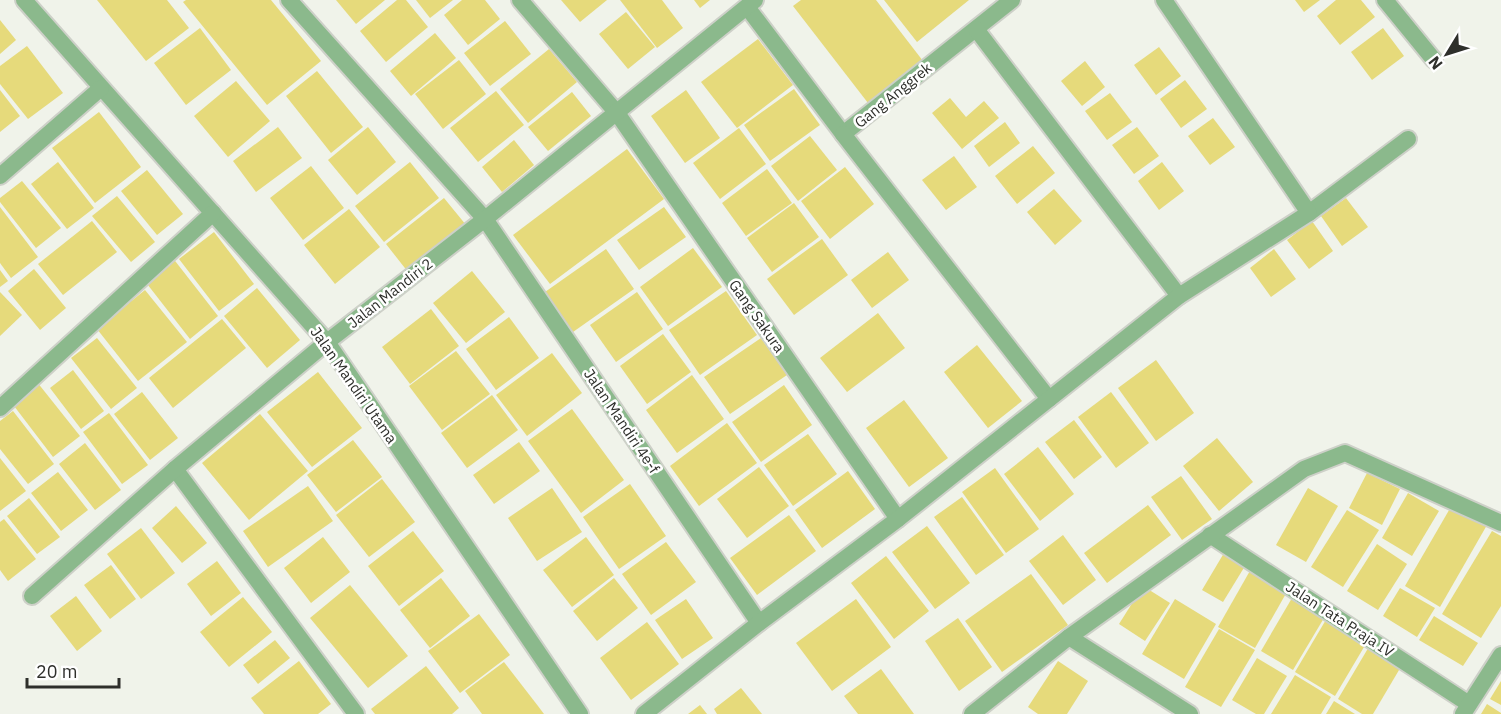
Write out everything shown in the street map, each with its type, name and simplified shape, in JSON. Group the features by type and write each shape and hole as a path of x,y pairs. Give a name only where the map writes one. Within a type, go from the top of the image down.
{"street":[{"name":"Jalan Mandiri Utama","path":"24,0 327,342 580,714"},
{"name":"Jalan Mandiri 4e-f","path":"290,0 485,219 759,623"},
{"name":"Gang Sakura","path":"520,0 617,113 898,519"},
{"name":"Gang Anggrek","path":"751,4 843,134 976,29 994,5 1012,0"},
{"path":"1164,0 1309,213"},
{"path":"1385,0 1434,60"},
{"name":"Jalan Mandiri 2","path":"32,596 175,469 327,342 485,219 751,4"},
{"path":"976,29 1179,296"},
{"path":"0,176 101,88"},
{"path":"843,134 1049,399"},
{"path":"644,714 759,623 898,519 1179,296 1309,213 1408,138"},
{"path":"0,408 213,213"},
{"path":"972,714 1069,637 1304,469 1345,453 1501,523"},
{"path":"175,469 356,714"},
{"name":"Jalan Tata Praja IV","path":"1210,535 1466,709"},
{"path":"1069,637 1190,714"},
{"path":"1466,709 1501,655"}],"building":[{"path":"97,0 167,0 189,28 146,61"},
{"path":"186,0 271,0 321,61 267,105 183,2"},
{"path":"336,0 385,0 356,24"},
{"path":"397,0 406,0 428,27 386,62 360,31"},
{"path":"416,0 453,0 430,18"},
{"path":"462,0 485,0 500,19 468,45 444,15"},
{"path":"561,0 607,0 580,22"},
{"path":"620,0 662,0 683,28 657,48"},
{"path":"694,0 710,0 700,8"},
{"path":"801,0 876,0 923,61 868,103 793,6"},
{"path":"884,0 969,0 917,42"},
{"path":"1295,0 1320,0 1304,12"},
{"path":"1336,0 1361,0 1375,17 1340,45 1317,16"},
{"path":"626,12 655,47 628,69 599,34"},
{"path":"0,20 16,40 0,54"},
{"path":"505,21 531,54 490,86 464,53"},
{"path":"200,28 231,70 186,105 154,63"},
{"path":"1383,28 1404,56 1372,80 1351,52"},
{"path":"435,33 456,58 411,96 390,71"},
{"path":"758,39 793,85 737,128 701,82"},
{"path":"27,46 63,93 28,119 0,84 0,66"},
{"path":"1159,47 1181,76 1156,95 1134,65"},
{"path":"549,49 577,82 528,123 500,89"},
{"path":"459,60 486,94 443,129 415,94"},
{"path":"1085,61 1105,87 1082,106 1061,81"},
{"path":"317,71 363,127 331,153 286,96"},
{"path":"1185,80 1207,109 1181,128 1160,99"},
{"path":"236,81 270,121 228,157 194,116"},
{"path":"794,89 820,125 770,161 744,125"},
{"path":"0,90 20,116 0,132"},
{"path":"686,90 720,138 685,163 651,116"},
{"path":"496,91 524,125 478,162 450,128"},
{"path":"572,92 591,116 548,151 528,127"},
{"path":"1110,93 1132,122 1107,140 1085,111"},
{"path":"950,98 966,117 984,101 999,118 962,149 932,113"},
{"path":"99,112 141,167 95,203 52,148"},
{"path":"1213,118 1235,147 1210,165 1188,136"},
{"path":"1005,122 1020,143 989,167 974,146"},
{"path":"278,127 302,158 256,192 233,161"},
{"path":"368,127 396,162 357,195 328,160"},
{"path":"1137,127 1159,156 1134,174 1112,145"},
{"path":"739,128 766,164 720,199 693,163"},
{"path":"810,136 837,170 798,201 771,166"},
{"path":"514,140 534,165 502,192 482,167"},
{"path":"1033,146 1055,173 1017,204 995,176"},
{"path":"627,149 664,199 550,284 513,235"},
{"path":"954,156 977,187 946,210 922,180"},
{"path":"58,162 94,208 67,229 31,184"},
{"path":"410,162 439,198 384,242 355,206"},
{"path":"1162,162 1184,191 1159,210 1138,181"},
{"path":"311,166 344,208 303,240 270,198"},
{"path":"845,167 874,204 830,239 801,201"},
{"path":"767,169 792,203 746,236 722,203"},
{"path":"147,170 183,214 157,235 121,191"},
{"path":"22,181 61,228 36,248 0,202 0,198"},
{"path":"1054,189 1082,221 1055,245 1027,212"},
{"path":"117,196 155,242 131,262 92,216"},
{"path":"444,198 466,225 408,272 386,244"},
{"path":"1346,198 1368,227 1342,246 1321,216"},
{"path":"794,203 819,237 772,272 747,238"},
{"path":"0,207 38,257 11,278 0,263"},
{"path":"664,207 686,237 639,270 617,240"},
{"path":"349,209 380,247 335,284 304,245"},
{"path":"92,221 117,252 63,295 38,264"},
{"path":"1312,221 1333,251 1309,269 1287,240"},
{"path":"214,232 254,284 219,311 179,259"},
{"path":"822,239 848,275 794,315 767,279"},
{"path":"693,248 722,287 668,326 640,287"},
{"path":"606,249 634,289 573,332 545,292"},
{"path":"1274,249 1296,279 1271,297 1250,268"},
{"path":"888,252 909,280 872,308 851,280"},
{"path":"172,257 218,316 190,339 144,280"},
{"path":"34,269 66,308 40,330 8,291"},
{"path":"0,270 8,281 0,287"},
{"path":"472,271 505,312 466,343 433,303"},
{"path":"257,288 300,340 267,368 224,316"},
{"path":"145,290 187,342 138,381 97,329"},
{"path":"726,291 757,335 700,375 669,330"},
{"path":"0,292 22,315 0,336"},
{"path":"637,292 663,329 616,362 590,325"},
{"path":"431,309 459,346 410,384 382,347"},
{"path":"878,313 905,348 847,392 820,358"},
{"path":"509,317 539,358 496,390 466,349"},
{"path":"222,319 246,348 173,408 149,378"},
{"path":"663,334 691,372 647,404 620,366"},
{"path":"97,338 137,388 111,409 71,358"},
{"path":"761,338 787,375 730,414 704,377"},
{"path":"977,345 1022,401 988,428 944,372"},
{"path":"456,351 490,394 442,430 409,386"},
{"path":"552,353 582,393 527,436 496,395"},
{"path":"1156,360 1194,413 1156,441 1118,388"},
{"path":"73,370 104,411 81,429 50,388"},
{"path":"318,372 362,428 312,467 267,412"},
{"path":"692,375 724,419 677,453 646,410"},
{"path":"37,382 80,436 53,457 11,402"},
{"path":"784,385 812,425 761,462 732,422"},
{"path":"142,392 178,438 150,460 114,414"},
{"path":"1111,392 1149,443 1116,468 1078,417"},
{"path":"492,395 518,430 467,468 441,433"},
{"path":"904,400 948,458 909,487 866,428"},
{"path":"572,409 624,480 581,513 528,441"},
{"path":"13,411 54,464 28,484 0,449 0,421"},
{"path":"109,413 148,465 122,484 83,432"},
{"path":"260,414 308,471 249,520 202,463"},
{"path":"1074,420 1102,457 1074,479 1045,442"},
{"path":"727,423 757,463 699,506 670,466"},
{"path":"808,434 837,474 793,506 764,465"},
{"path":"1217,438 1253,482 1219,511 1183,466"},
{"path":"353,440 382,477 336,512 307,475"},
{"path":"519,442 540,471 494,504 473,475"},
{"path":"85,443 121,490 95,510 59,464"},
{"path":"1038,447 1074,494 1040,521 1004,474"},
{"path":"0,458 26,491 0,511"},
{"path":"759,467 789,506 747,538 717,499"},
{"path":"995,468 1039,529 1006,553 962,492"},
{"path":"848,471 875,509 822,548 795,510"},
{"path":"58,472 88,510 61,531 31,493"},
{"path":"1367,473 1400,489 1382,525 1349,508"},
{"path":"1181,476 1212,519 1182,540 1151,497"},
{"path":"382,479 415,522 369,557 336,515"},
{"path":"630,484 666,536 619,569 583,517"},
{"path":"308,486 333,521 268,567 243,531"},
{"path":"552,488 582,532 537,561 508,518"},
{"path":"1308,488 1338,506 1306,562 1276,545"},
{"path":"1408,493 1439,511 1412,556 1382,538"},
{"path":"962,497 1004,555 976,575 934,517"},
{"path":"29,498 60,537 37,554 7,516"},
{"path":"1148,505 1171,535 1107,583 1084,553"},
{"path":"1452,505 1487,525 1440,607 1405,586"},
{"path":"176,506 207,543 182,563 152,528"},
{"path":"1347,510 1379,530 1343,587 1311,567"},
{"path":"789,515 816,551 757,595 730,558"},
{"path":"4,519 36,559 8,581 0,570 0,522"},
{"path":"927,526 970,583 935,609 892,552"},
{"path":"141,528 175,573 141,599 107,554"},
{"path":"413,531 444,571 399,606 368,566"},
{"path":"1492,531 1501,536 1501,606 1481,638 1442,614"},
{"path":"1063,535 1096,580 1063,605 1029,561"},
{"path":"323,537 350,572 311,603 284,568"},
{"path":"586,537 614,575 572,607 543,570"},
{"path":"666,542 696,582 651,615 622,574"},
{"path":"1377,544 1407,564 1378,610 1347,591"},
{"path":"1224,553 1245,566 1223,602 1202,590"},
{"path":"886,556 929,611 894,639 851,583"},
{"path":"217,561 241,593 211,616 187,584"},
{"path":"111,565 136,599 110,619 84,585"},
{"path":"1251,569 1288,590 1255,648 1218,627"},
{"path":"1031,574 1068,625 1002,672 965,621"},
{"path":"441,578 470,616 430,648 400,610"},
{"path":"614,578 638,608 597,641 573,611"},
{"path":"350,585 408,656 368,688 310,618"},
{"path":"1143,586 1170,603 1145,641 1119,624"},
{"path":"1400,588 1435,608 1417,637 1383,616"},
{"path":"76,596 102,631 77,651 50,616"},
{"path":"243,597 272,632 229,667 200,632"},
{"path":"1292,598 1324,618 1293,670 1261,651"},
{"path":"686,599 713,638 682,659 655,620"},
{"path":"856,599 891,647 832,691 796,643"},
{"path":"1175,599 1216,624 1184,679 1142,654"},
{"path":"479,614 510,655 460,693 428,651"},
{"path":"1434,616 1478,643 1463,666 1419,640"},
{"path":"958,618 992,667 959,691 925,641"},
{"path":"1327,618 1367,642 1335,696 1295,672"},
{"path":"647,622 679,664 631,700 600,658"},
{"path":"1219,629 1255,650 1221,707 1185,687"},
{"path":"275,640 290,658 258,684 243,665"},
{"path":"1370,645 1402,665 1373,714 1362,714 1338,699"},
{"path":"1257,658 1287,676 1264,714 1256,714 1232,700"},
{"path":"299,661 331,704 318,714 264,714 251,698"},
{"path":"1058,661 1088,681 1067,714 1038,714 1028,707"},
{"path":"504,662 544,714 482,714 465,691"},
{"path":"426,666 459,708 452,714 375,714 371,709"},
{"path":"881,669 914,714 858,714 844,696"},
{"path":"1295,675 1331,697 1321,714 1271,714"},
{"path":"1501,681 1501,705 1490,699"},
{"path":"741,688 762,714 717,714 714,709"},
{"path":"1334,701 1355,714 1326,714"},
{"path":"1487,704 1501,713 1501,714 1481,714"},
{"path":"700,705 707,714 688,714"}]}
